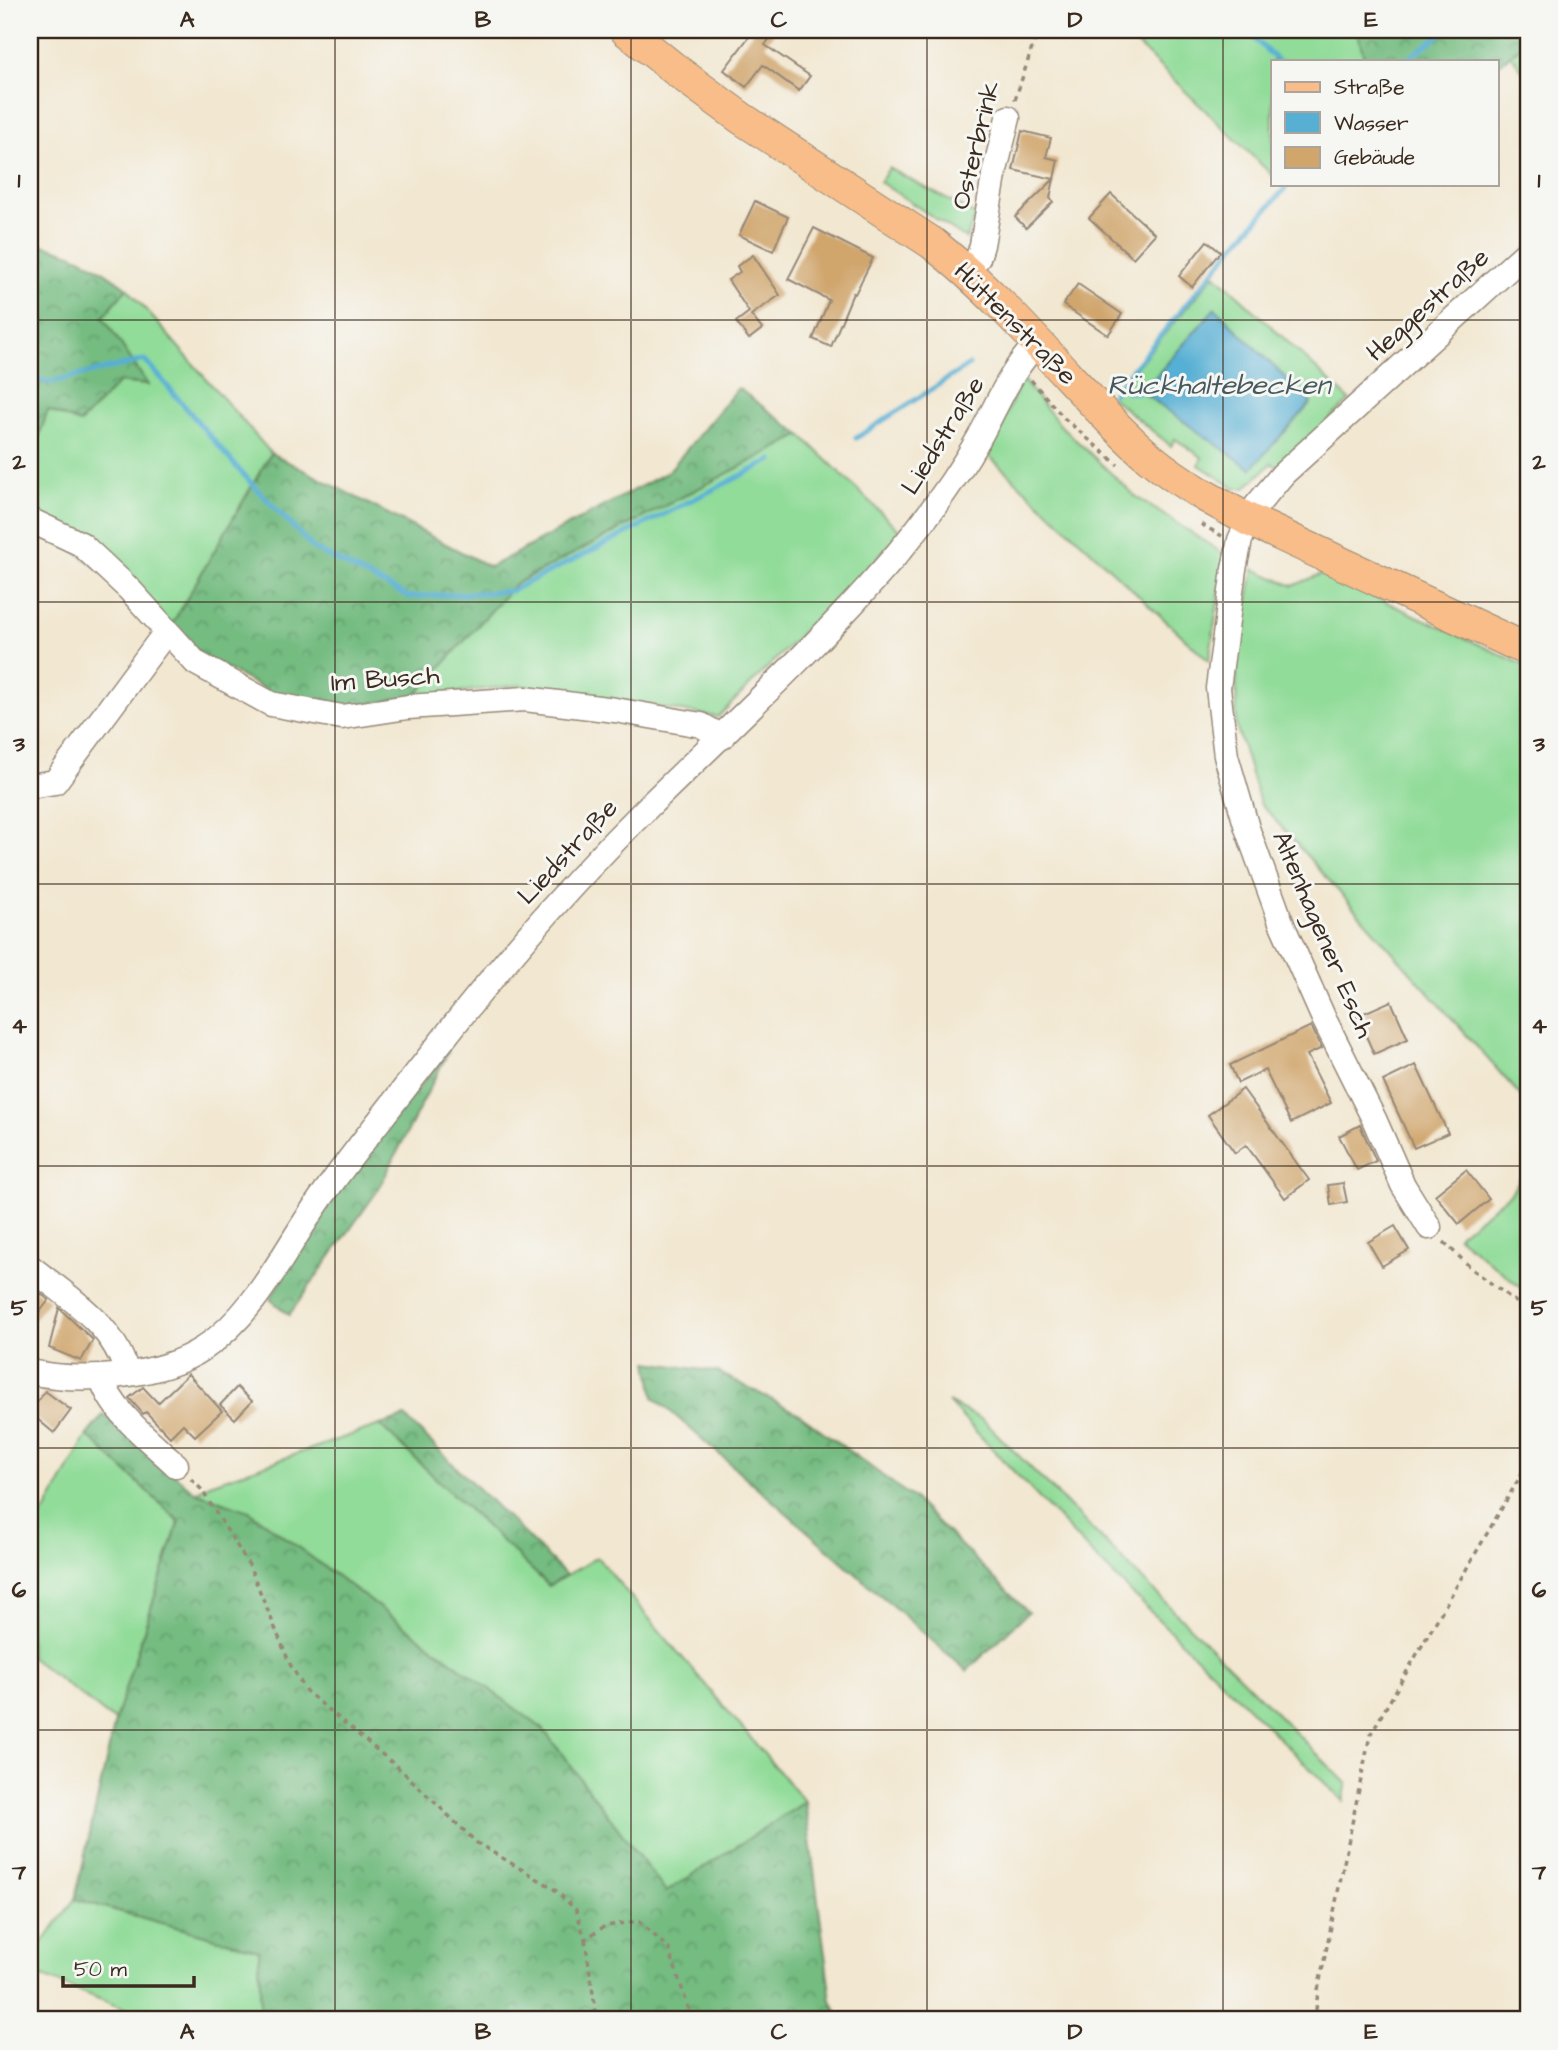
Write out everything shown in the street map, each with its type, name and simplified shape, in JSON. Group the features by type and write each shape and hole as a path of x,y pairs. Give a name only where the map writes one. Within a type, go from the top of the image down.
{"main road":[{"name":"Hüttenstraße","path":"626,30 719,103 932,243 966,270 1116,427 1150,458 1205,496 1249,520 1528,650"}],"street":[{"name":"Osterbrink","path":"966,270 978,258 982,245 995,170 1008,118"},
{"name":"Heggestraße","path":"1249,520 1257,505 1283,474 1528,251"},
{"name":"Liedstraße","path":"30,1372 77,1379 127,1374 181,1360 225,1332 266,1281 321,1196 439,1043 522,944 639,817 825,635 919,526 947,489 1019,365 1038,343"},
{"name":"Im Busch","path":"30,520 81,544 129,589 196,663 271,704 342,717 421,706 525,699 615,710 701,725 722,737"},
{"name":"Altenhagener Esch","path":"1249,520 1240,540 1234,569 1218,688 1226,756 1247,828 1281,922 1403,1185 1429,1227"},
{"path":"30,786 55,782 166,632"},
{"path":"30,1267 91,1315 118,1351 127,1374"},
{"path":"102,1378 106,1392 118,1408 176,1465"}],"path":[{"name":"Osterbrink","path":"1008,118 1034,42 1035,30"},
{"path":"1429,1227 1472,1269 1528,1311"},
{"path":"1315,2020 1318,1990 1370,1735 1528,1463"},
{"path":"176,1465 201,1489 249,1565 290,1664 306,1691 401,1770 477,1843 553,1888 576,1910 585,1939 597,2020"},
{"path":"585,1939 605,1926 639,1921 670,1949 688,2007 701,2020"}],"green space":[{"path":"1122,30 1357,30 1365,60 1271,60 1271,174"},
{"path":"1357,30 1528,30 1528,40 1498,65 1498,60 1365,60"},
{"path":"1528,41 1528,77 1510,55"},
{"path":"889,168 976,215 966,239 880,182"},
{"path":"30,242 82,259 127,288 103,317 148,385 119,382 80,423 48,410 30,462"},
{"path":"1215,274 1350,400 1277,467 1272,463 1245,488 1235,488 1199,465 1202,457 1175,439 1171,446 1111,397"},
{"path":"127,288 271,453 171,626 30,515 30,462 48,410 80,423 119,382 147,385 103,317"},
{"path":"1022,379 1061,426 1135,496 1225,555 1209,661 988,455"},
{"path":"738,388 801,435 515,584 414,697 346,707 277,696 201,655 171,626 271,453 490,567 668,472"},
{"path":"801,435 902,533 718,717 520,685 414,697 515,584"},
{"path":"1254,569 1293,586 1323,573 1528,667 1528,1104 1260,803 1236,725 1237,654"},
{"path":"449,1050 378,1190 289,1315 270,1299 340,1185"},
{"path":"1528,1167 1528,1293 1457,1236 1511,1193"},
{"path":"648,1362 718,1372 798,1413 914,1499 1028,1612 967,1671 654,1397"},
{"path":"948,1402 983,1420 1347,1784 1343,1801 1090,1552"},
{"path":"104,1414 195,1492 249,1511 543,1729 666,1892 805,1802 831,2000 840,2020 261,2020 259,1950 75,1899 115,1721 179,1521 87,1435"},
{"path":"405,1417 566,1575 549,1586 380,1425"},
{"path":"380,1425 549,1586 597,1557 805,1802 666,1893 543,1729 195,1492 210,1484"},
{"path":"87,1435 179,1521 115,1721 30,1657 30,1530 46,1510"},
{"path":"75,1899 259,1950 261,2020 153,2020 30,1972 30,1960"}],"water":[{"name":"Rückhaltebecken","path":"1215,308 1311,403 1251,469 1142,392"}],"building":[{"path":"754,30 776,30 765,45 810,76 799,91 763,65 746,87 724,70"},
{"path":"1022,131 1051,138 1046,157 1058,160 1054,179 1013,170"},
{"path":"1054,179 1050,198 1053,202 1026,228 1015,217"},
{"path":"1111,194 1155,234 1133,258 1089,218"},
{"path":"755,201 788,217 773,251 739,235"},
{"path":"814,228 873,258 855,294 853,293 831,347 813,339 829,300 788,279"},
{"path":"1207,241 1220,252 1192,287 1179,276"},
{"path":"753,255 780,295 751,315 762,329 749,339 736,322 749,312 728,280 740,272 737,266"},
{"path":"1078,284 1122,314 1108,335 1063,305"},
{"path":"1391,1001 1408,1039 1374,1054 1357,1016"},
{"path":"1311,1026 1322,1048 1307,1055 1331,1103 1291,1123 1265,1070 1238,1083 1230,1065"},
{"path":"1416,1065 1448,1133 1414,1148 1383,1081"},
{"path":"1243,1089 1309,1180 1285,1198 1246,1145 1235,1153 1208,1115"},
{"path":"1360,1125 1376,1161 1357,1170 1339,1136"},
{"path":"1466,1170 1489,1199 1459,1224 1435,1195"},
{"path":"1343,1183 1347,1202 1331,1205 1328,1185"},
{"path":"1395,1226 1409,1250 1382,1266 1368,1242"},
{"path":"30,1286 49,1300 30,1324"},
{"path":"59,1308 93,1340 81,1361 49,1348"},
{"path":"188,1374 222,1411 195,1436 183,1424 170,1437 129,1398 143,1387 158,1403"},
{"path":"237,1387 252,1401 235,1419 220,1405"},
{"path":"45,1391 71,1410 54,1433 30,1413"}],"waterway":[{"path":"1245,30 1277,60"},
{"path":"1406,60 1446,30"},
{"path":"1112,394 1287,186"},
{"path":"30,378 50,382 145,360 240,471 314,549 409,597 511,591 772,460"},
{"path":"856,438 969,365"},
{"path":"1127,392 1142,392"}]}
